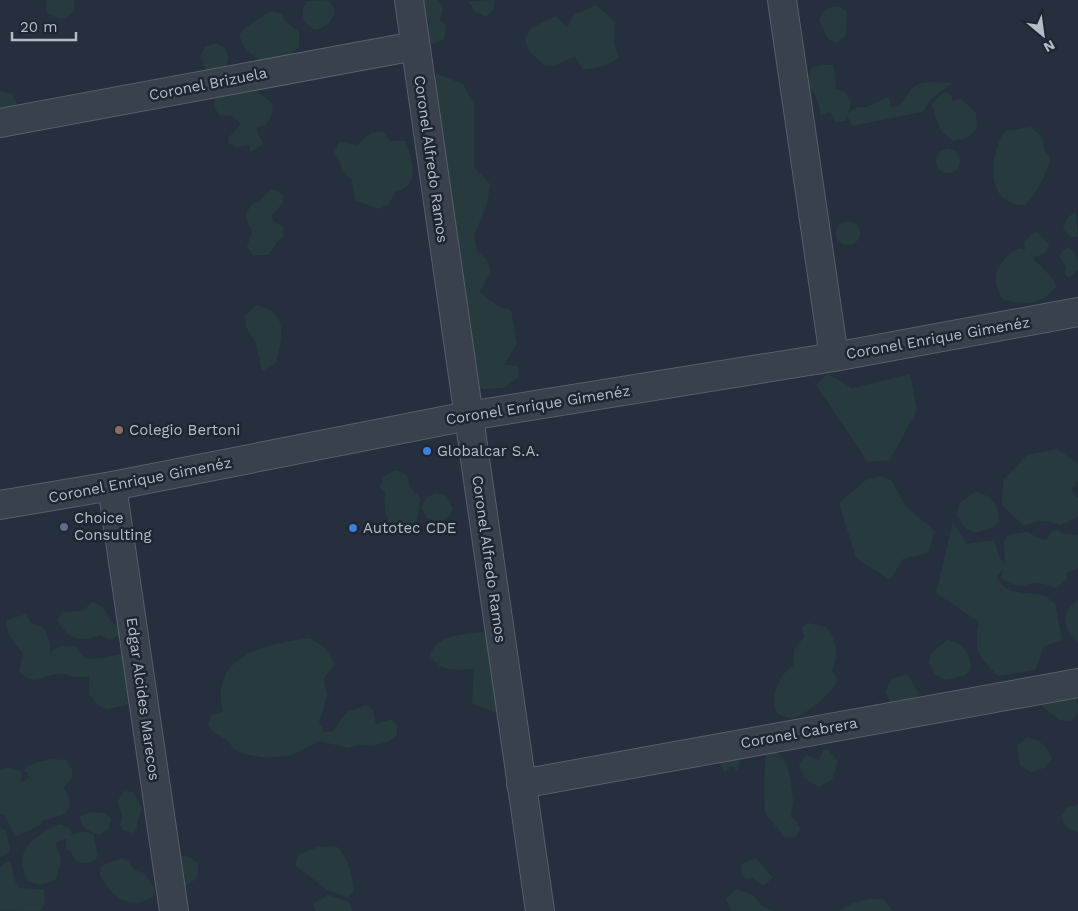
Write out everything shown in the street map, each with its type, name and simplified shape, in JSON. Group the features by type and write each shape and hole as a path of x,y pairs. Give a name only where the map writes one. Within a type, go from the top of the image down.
{"street":[{"name":"Coronel Alfredo Ramos","path":"409,0 540,911"},
{"path":"782,0 834,356"},
{"name":"Coronel Brizuela","path":"0,123 415,46"},
{"name":"Coronel Enrique Gimenéz","path":"0,505 112,486 468,416 834,356 1078,312"},
{"name":"Edgar Alcides Marecos","path":"112,486 174,911"},
{"name":"Coronel Cabrera","path":"521,784 1078,683"}],"green space":[{"path":"46,0 74,0 75,10 65,18 55,17 47,13"},
{"path":"325,0 330,2 335,10 334,14 328,23 315,30 305,21 303,10 307,1"},
{"path":"422,0 438,0 443,9 440,21 445,24 445,36 441,41 429,43 426,37 429,23 424,12"},
{"path":"495,0 493,10 486,17 474,11 469,1"},
{"path":"596,5 615,22 614,43 619,58 605,66 583,70 575,56 555,66 546,66 530,52 525,40 531,28 556,16 567,28 574,15"},
{"path":"838,6 847,11 846,35 837,43 828,39 819,21 821,14 825,10"},
{"path":"270,11 282,14 285,21 299,32 299,47 274,62 262,61 247,50 239,34"},
{"path":"217,43 225,48 228,57 226,69 214,73 206,70 200,56 205,47"},
{"path":"822,65 834,65 836,89 846,92 851,103 848,113 858,107 866,107 889,97 891,107 896,107 913,87 921,83 953,83 933,97 922,112 852,126 847,116 845,121 835,122 830,112 821,116 815,95 807,87 806,82 812,68"},
{"path":"438,74 463,84 474,104 474,167 490,184 487,204 474,236 477,251 487,260 491,270 480,292 499,307 511,310 517,344 504,365 518,366 519,377 504,388 458,390 427,87"},
{"path":"249,85 270,101 273,110 266,125 257,127 257,133 264,143 251,152 249,145 236,147 228,143 229,137 241,124 233,116 219,115 214,106 215,96"},
{"path":"0,91 11,93 16,102 17,111 0,119"},
{"path":"946,92 952,96 952,101 961,99 976,113 977,128 967,138 953,141 940,130 932,105 937,98"},
{"path":"1031,127 1043,138 1044,149 1050,158 1049,164 1034,195 1025,205 1012,203 1002,197 996,188 993,165 996,153 1005,131"},
{"path":"383,131 390,141 405,141 413,171 409,184 395,192 389,204 379,209 355,200 352,180 344,171 334,153 339,142 357,145 371,133"},
{"path":"948,149 956,153 960,161 956,169 948,173 940,169 936,161 940,153"},
{"path":"271,189 283,195 283,203 271,216 274,222 283,226 283,238 277,242 269,255 253,255 247,247 252,230 248,225 246,213 253,203 259,202"},
{"path":"1076,213 1078,237 1071,237 1063,229 1070,215"},
{"path":"848,221 856,225 860,233 856,241 848,245 840,241 836,233 840,225"},
{"path":"1037,232 1049,244 1045,252 1032,257 1053,279 1056,287 1039,301 1020,303 1004,300 996,285 997,270 1005,258 1019,248 1025,250 1024,242 1033,233"},
{"path":"1066,247 1073,250 1078,262 1078,270 1069,278 1065,274 1066,267 1059,255"},
{"path":"256,305 267,308 274,313 281,327 276,363 262,371 256,343 246,327 245,315"},
{"path":"828,374 852,388 910,374 917,410 890,460 868,462 816,385"},
{"path":"1057,449 1078,464 1078,481 1071,489 1078,498 1078,517 1061,525 1042,521 1024,526 1002,505 1003,480 1027,455"},
{"path":"396,470 406,475 409,486 420,498 417,520 401,529 395,528 390,524 385,510 385,492 380,487 384,476"},
{"path":"881,476 892,481 906,507 935,531 928,553 903,559 890,580 856,558 839,503 866,480"},
{"path":"975,492 990,498 998,511 999,522 992,528 974,533 963,526 957,515 959,504"},
{"path":"436,493 445,495 453,509 449,516 442,521 428,519 421,507 427,497"},
{"path":"953,522 967,544 994,540 1000,558 1005,565 1004,542 1008,535 1028,532 1040,539 1046,540 1052,531 1057,530 1063,533 1078,535 1078,568 1067,573 1067,579 1057,588 1046,584 1036,583 1020,586 1009,583 1001,578 1004,568 997,577 1001,584 1011,591 1038,594 1045,596 1055,603 1062,640 1044,646 1035,670 998,676 979,652 977,632 979,622 936,593"},
{"path":"1078,600 1078,642 1069,631 1065,621 1068,611"},
{"path":"92,602 104,608 110,620 121,629 120,635 110,640 101,635 81,639 70,636 61,627 57,620 62,612 83,611"},
{"path":"26,614 30,622 44,628 50,643 50,654 55,648 65,646 76,647 84,658 89,659 130,652 132,704 108,709 99,706 89,694 89,676 75,677 59,674 34,680 25,677 19,672 23,653 13,642 6,626 6,620"},
{"path":"808,623 826,627 833,637 836,658 832,670 838,680 831,691 813,707 801,715 788,718 777,713 774,700 775,693 783,675 793,666 794,650 804,637 802,627"},
{"path":"480,632 489,633 490,655 487,659 493,659 504,710 495,713 472,703 474,669 455,670 444,668 430,656 433,649 443,640 457,635"},
{"path":"310,638 325,648 335,664 324,678 327,696 319,723 325,732 332,732 347,712 366,705 373,710 376,724 392,719 397,725 397,735 387,742 373,746 360,745 348,748 319,741 293,755 268,758 243,754 234,749 226,739 213,732 208,724 212,715 223,711 221,692 224,676 233,664 245,655 260,649"},
{"path":"947,640 957,643 965,650 970,659 971,670 964,676 946,680 935,674 929,663 931,653"},
{"path":"907,674 919,693 914,702 892,706 885,692 892,679"},
{"path":"1073,690 1078,705 1078,713 1071,721 1059,720 1043,707 1042,699"},
{"path":"1027,737 1045,746 1050,753 1052,758 1044,768 1031,772 1020,766 1017,746"},
{"path":"823,750 828,750 838,761 832,780 819,787 804,778 799,765 806,755 819,760"},
{"path":"776,751 786,763 790,776 793,801 791,817 796,821 800,829 796,837 785,838 766,814 765,810 766,756 767,752"},
{"path":"737,755 740,761 737,771 732,766 725,772 716,759"},
{"path":"52,759 66,760 72,770 72,778 64,787 70,799 70,806 65,813 43,820 39,826 16,836 3,814 0,814 0,770 8,767 22,771 21,782 29,778 27,772 23,770 34,763"},
{"path":"124,791 132,792 138,799 142,809 138,818 137,829 133,833 124,831 120,825 123,816 117,802"},
{"path":"1078,805 1078,832 1070,830 1063,823 1062,816 1067,807"},
{"path":"91,812 104,813 111,818 109,828 100,835 83,827 80,820 80,816"},
{"path":"59,824 69,828 72,832 70,835 86,831 94,836 98,856 88,863 77,862 70,851 66,849 66,838 56,843 61,860 56,880 40,885 28,881 23,870 22,861 24,853 34,839"},
{"path":"0,827 6,831 10,851 0,858"},
{"path":"336,846 347,861 352,878 354,892 347,897 327,890 295,865 298,855 318,847"},
{"path":"186,856 197,862 198,873 195,879 186,886 177,885 180,857"},
{"path":"122,858 128,861 134,870 144,873 155,889 153,897 137,903 129,902 117,896 105,884 100,876 101,866"},
{"path":"755,858 773,878 763,886 752,878 745,879 741,870 742,864"},
{"path":"7,861 11,863 15,881 20,888 44,889 45,904 39,911 0,910 0,868"},
{"path":"737,889 753,895 762,906 773,911 731,911 726,898"},
{"path":"328,895 349,902 353,911 315,911 313,904"},
{"path":"869,899 883,899 893,911 839,911 853,903"}],"place":[{"name":"Colegio Bertoni","path":"119,430"},
{"name":"Globalcar S.A.","path":"427,451"},
{"name":"Choice Consulting","path":"64,527"},
{"name":"Autotec CDE","path":"353,528"}]}
